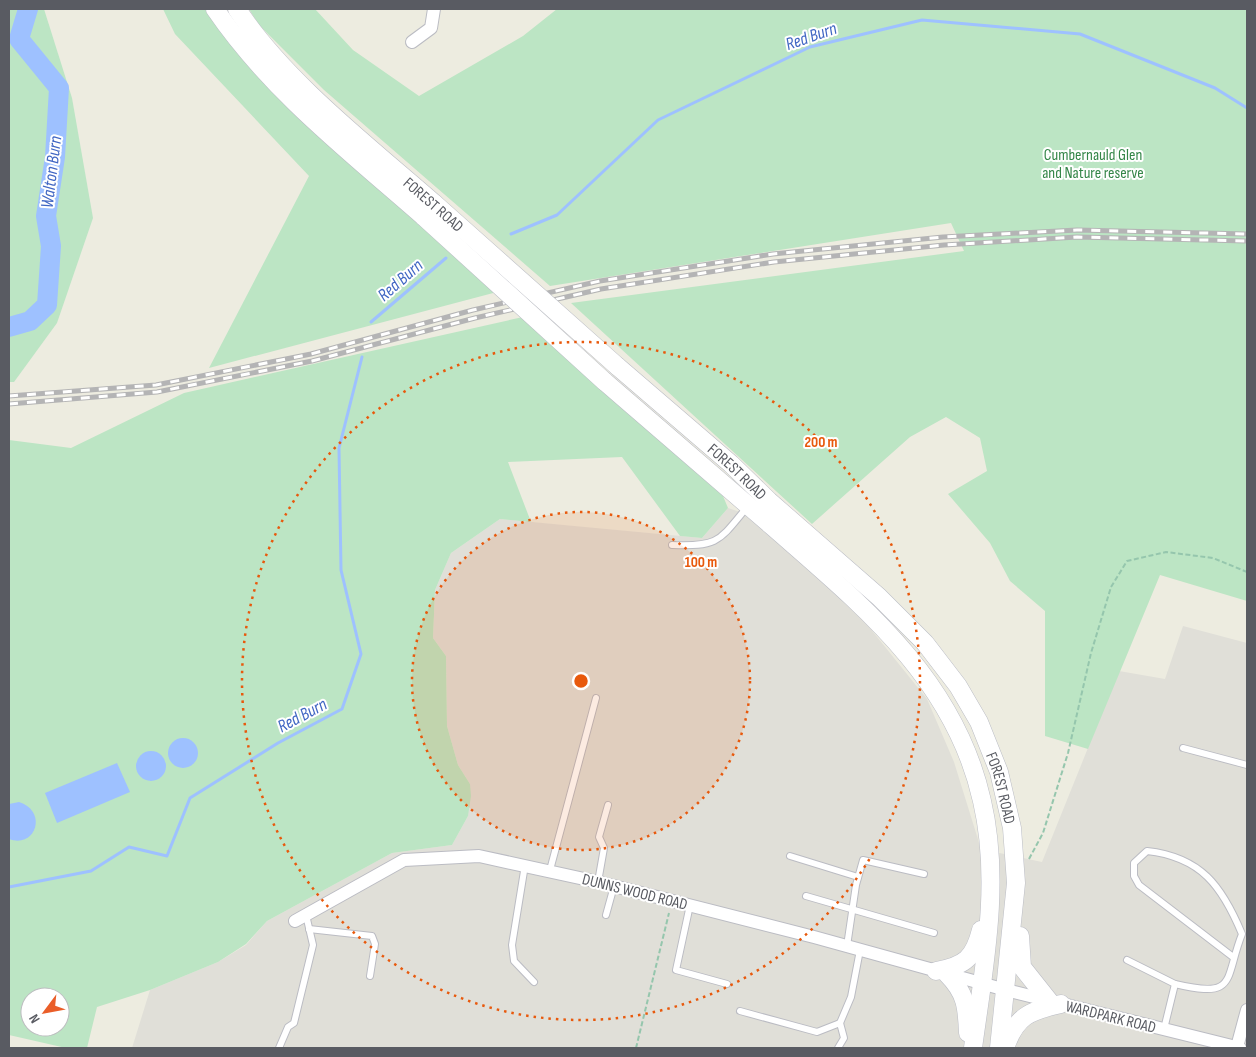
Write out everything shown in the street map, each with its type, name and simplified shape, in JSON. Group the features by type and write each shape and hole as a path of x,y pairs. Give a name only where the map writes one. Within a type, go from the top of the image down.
{"street":[{"name":"FOREST ROAD","path":"215,9 252,57 297,105 430,211 617,366 730,464 758,503 898,642 937,692 964,745 982,801 990,852 990,888 982,983 973,1048"},
{"name":"FOREST ROAD","path":"237,9 277,60 604,381 879,597 925,643 958,686 979,722 999,772 1012,828 1016,883 999,1048"},
{"path":"412,42 431,28 434,9"},
{"name":"DUNNS WOOD ROAD","path":"301,918 404,860 479,856 550,870 614,886 982,983"},
{"path":"1005,1048 1011,1030 1025,1015 1055,1002 1022,967 1016,883"},
{"path":"968,1048 965,1001 958,985 942,972 960,965 977,947 990,888"},
{"path":"982,983 995,974 1011,941"},
{"name":"WARDPARK ROAD","path":"982,983 1239,1048"},
{"path":"977,1020 989,1000 1006,990"},
{"path":"1239,1048 1247,1010"}],"lane":[{"path":"672,545 698,546 714,543 758,503"},
{"path":"550,870 596,698"},
{"path":"1183,748 1247,765"},
{"path":"598,882 604,848 599,837 608,805"},
{"path":"1127,960 1175,984 1196,989 1215,989 1224,985 1234,966 1233,957 1242,934 1233,912 1211,878 1196,866 1164,853 1147,851 1140,855 1134,863 1134,876 1138,885 1233,957"},
{"path":"790,856 858,877"},
{"path":"847,946 858,877 863,860 924,874"},
{"path":"525,865 512,945 514,961 534,982"},
{"path":"606,915 614,886"},
{"path":"806,896 838,904 852,911 934,933"},
{"path":"690,906 676,970 727,984"},
{"path":"279,1048 288,1027 294,1022 313,945 309,928 301,918"},
{"path":"309,928 372,936 375,944 370,976"},
{"path":"838,1048 844,1038 840,1023 851,997 860,950"},
{"path":"1164,1030 1175,984"},
{"path":"740,1011 817,1032 840,1023"}],"path":[{"path":"1016,883 1043,833 1068,753 1091,653 1111,587 1127,561 1166,552 1213,558 1247,572"},
{"path":"636,1048 672,901"}],"shaded area":[{"path":"728,508 752,516 861,617 927,699 954,762 981,849 1042,862 1119,671 1165,679 1183,626 1247,643 1247,1048 132,1048 150,990 218,962 246,945 267,921 392,853 452,845 468,816 470,784 458,765 447,726 446,656 433,638 435,590 451,553 500,519 702,538"}],"green space":[{"path":"9,9 44,9 72,98 93,218 57,323 14,382 9,382"},
{"path":"163,9 207,9 217,27 320,133 497,292 209,368 309,176 175,34"},
{"name":"Cumbernauld Glen and Nature reserve","path":"249,9 315,9 353,50 419,96 523,36 557,9 1247,9 1247,601 1160,575 1088,749 1045,736 1045,611 1010,581 990,543 948,494 987,471 980,438 946,417 910,437 812,524 571,303 964,251 951,223 550,286 324,90 259,25"},
{"path":"523,317 723,496 728,508 702,538 680,536 622,457 508,462 531,522 500,519 451,553 435,590 433,638 446,656 447,726 458,765 470,784 471,796 468,816 452,845 392,853 267,921 246,944 218,962 150,990 97,1007 87,1048 66,1048 9,1035 9,440 71,448 184,393"}],"water":[{"path":"183,738 194,742 198,753 194,764 183,768 172,764 168,753 172,742"},
{"path":"151,751 162,755 166,766 162,777 151,781 140,777 136,766 140,755"},
{"path":"117,763 130,792 57,823 45,793"},
{"path":"19,802 28,807 36,820 32,834 26,839 18,841 9,839 9,804"}],"waterway":[{"name":"Walton Burn","path":"9,327 30,321 47,305 51,246 46,216 55,157 59,88 19,39 28,9"},
{"name":"Red Burn","path":"511,234 557,215 658,120 810,47 922,20 1080,34 1215,88 1247,108"},
{"name":"Red Burn","path":"371,322 446,258"},
{"name":"Red Burn","path":"9,887 91,871 129,847 167,856 190,798 278,743 342,709 361,654 341,570 339,448 362,357"}],"railway":[{"path":"9,396 156,385 311,354 473,310 600,281 773,254 943,237 1077,230 1247,234"},
{"path":"9,404 157,392 312,361 475,318 601,289 774,262 944,245 1077,237 1247,241"}]}
